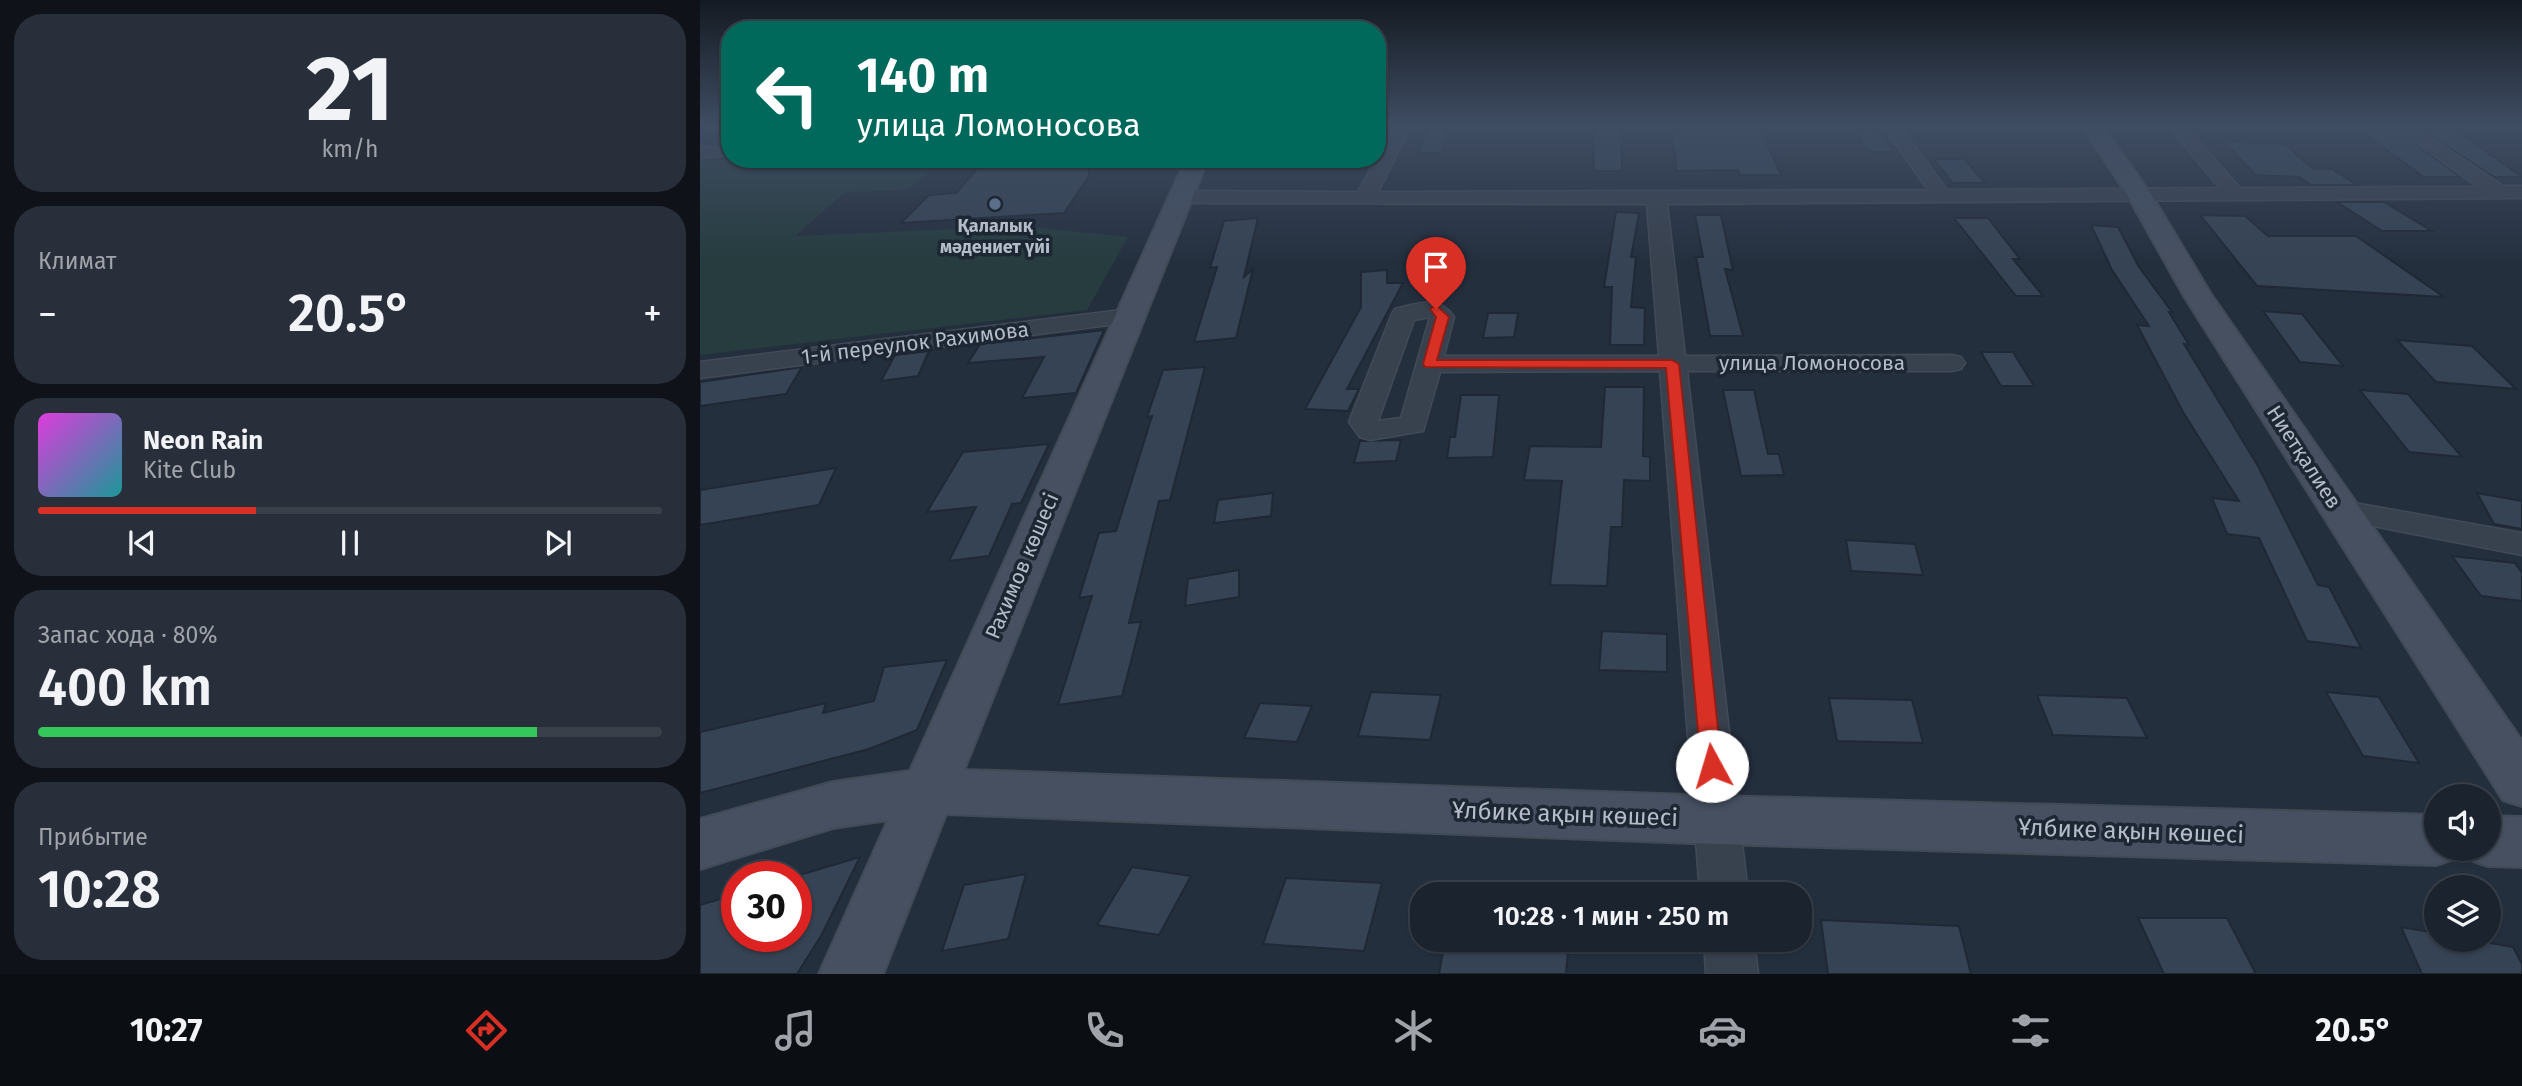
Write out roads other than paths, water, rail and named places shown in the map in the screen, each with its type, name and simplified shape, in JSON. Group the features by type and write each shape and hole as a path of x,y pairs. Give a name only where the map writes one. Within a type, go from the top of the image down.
{"street":[{"name":"Рахимов көшесі","path":"851,974 926,791 1191,171"},
{"path":"1366,198 1380,171"},
{"path":"1924,171 1940,194"},
{"name":"Ниетқалиев","path":"2123,171 2198,296 2522,784"},
{"path":"2216,171 2236,195"},
{"path":"2469,171 2499,192"},
{"path":"1180,197 1940,194 2140,196 2522,192"},
{"path":"1656,195 1723,882"},
{"name":"1-й переулок Рахимова","path":"700,370 1130,316"},
{"name":"улица Ломоносова","path":"1429,364 1952,363"},
{"path":"2338,510 2522,544"},
{"name":"Ұлбике ақын көшесі","path":"700,844 833,805 926,791 1717,820 2424,839"},
{"path":"2501,841 2522,842"},
{"path":"1730,952 1732,974"}],"place":[{"name":"Қалалық мәдениет үйі","path":"995,204"}]}
